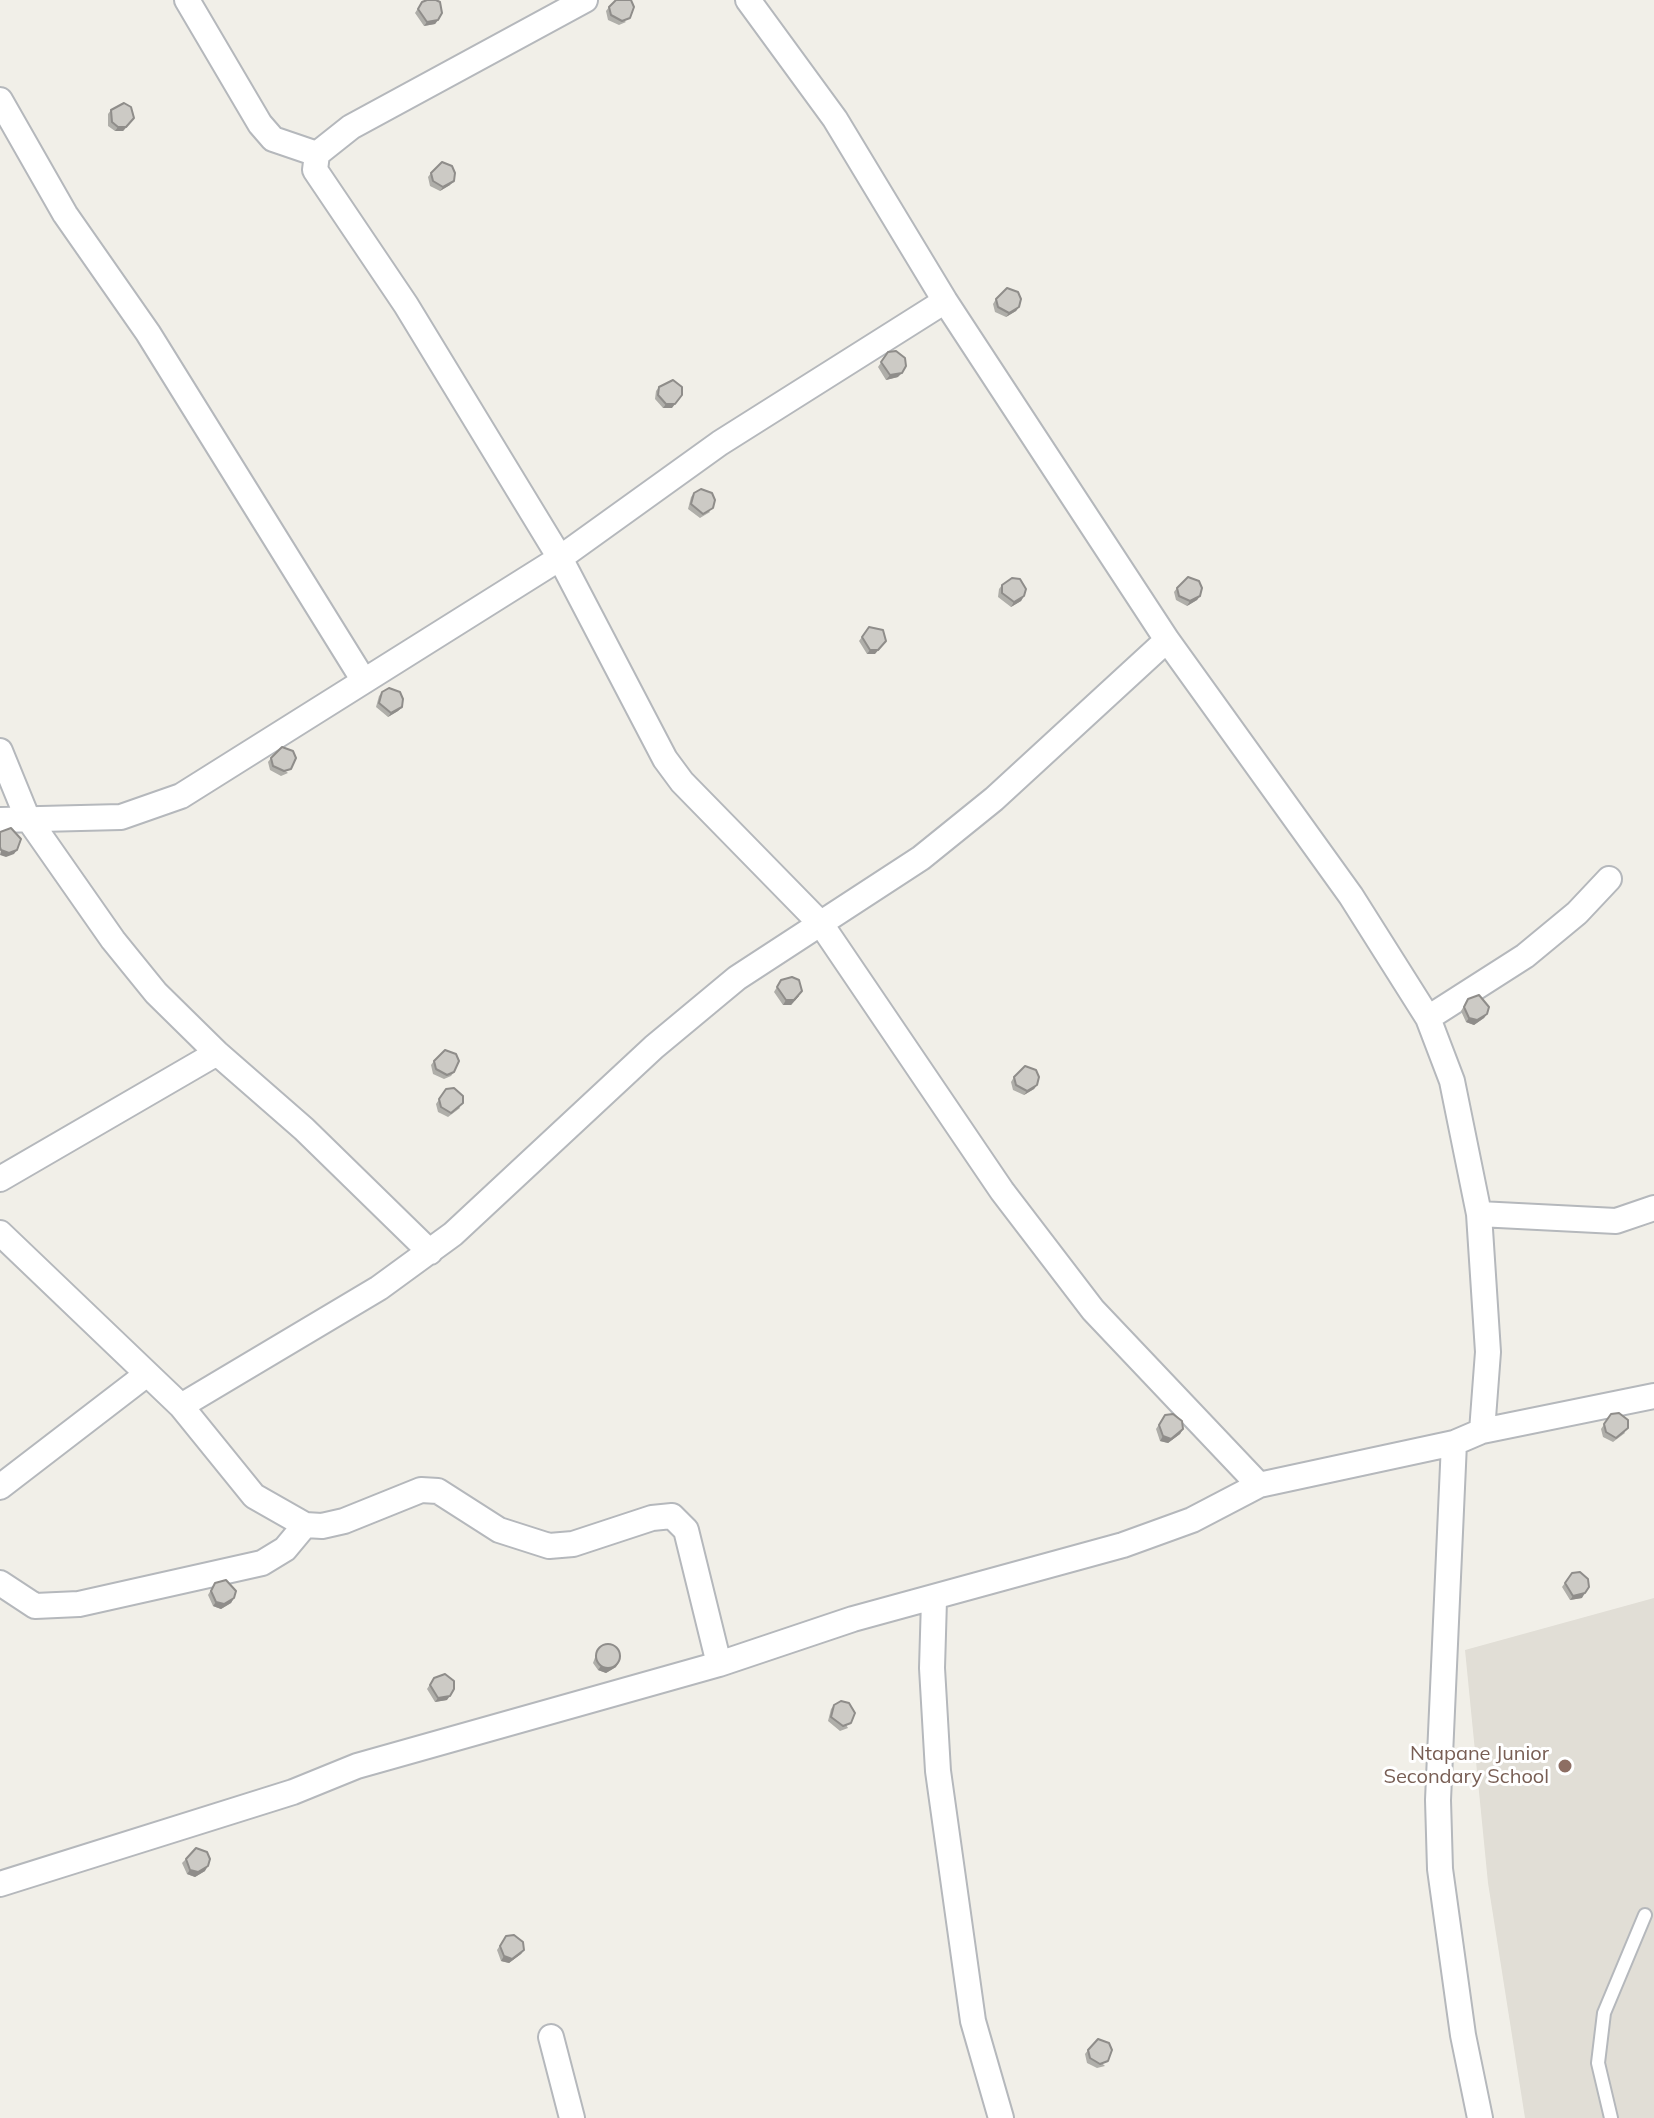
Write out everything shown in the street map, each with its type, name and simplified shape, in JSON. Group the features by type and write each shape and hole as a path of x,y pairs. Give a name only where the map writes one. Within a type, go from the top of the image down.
{"street":[{"path":"187,0 260,124 273,139 317,154"},
{"path":"585,0 386,106 330,140 317,154 315,170 322,185 406,305 560,558 665,759 682,782 821,924 1002,1191 1093,1310 1259,1485"},
{"path":"748,0 835,119 945,301 1167,640 1351,896 1428,1018 1452,1081 1479,1214 1488,1352 1482,1431"},
{"path":"0,100 65,214 148,333 364,681"},
{"path":"0,820 121,817 147,811 181,796 560,558 720,443 945,301"},
{"path":"181,1406 379,1288 430,1252 513,1180 654,1047 737,978 921,858 994,799 1167,640"},
{"path":"0,751 27,817 113,940 156,993 430,1252"},
{"path":"1428,1018 1485,985 1525,956 1577,913 1609,879"},
{"path":"0,1179 217,1053"},
{"path":"1479,1214 1616,1221 1654,1208"},
{"path":"0,1233 181,1406 254,1496 305,1525 322,1526 344,1521 402,1495 421,1490 438,1491 499,1530 549,1546 573,1544 652,1518 672,1516 686,1530 719,1664"},
{"path":"0,1487 147,1374"},
{"path":"0,1884 293,1792 357,1766 719,1664 853,1619 934,1600 1123,1545 1192,1520 1259,1485 1454,1443 1482,1431 1654,1396"},
{"path":"1454,1443 1438,1800 1440,1869 1463,2035 1480,2118"},
{"path":"0,1583 35,1606 79,1604 262,1563 285,1549 305,1525"},
{"path":"934,1600 932,1668 938,1771 973,2021 1001,2118"},
{"path":"551,2037 572,2118"}],"lane":[{"path":"1611,2118 1598,2063 1604,2013 1645,1915"}],"shaded area":[{"name":"Ntapane Junior Secondary School","path":"1654,1598 1654,2118 1525,2118 1488,1883 1465,1650"}],"building":[{"path":"427,0 440,2 442,13 438,20 427,22 418,9"},
{"path":"616,0 631,0 634,7 630,18 622,21 611,15 609,7"},
{"path":"124,103 131,107 134,118 126,127 118,127 112,122 111,110"},
{"path":"442,162 452,166 455,173 454,181 443,187 433,181 431,173"},
{"path":"1007,288 1018,292 1021,299 1019,307 1009,313 998,307 996,299"},
{"path":"896,351 905,358 906,366 902,373 890,375 881,362 888,352"},
{"path":"673,380 682,387 682,395 675,404 666,404 658,395 659,387"},
{"path":"701,489 712,493 715,500 713,508 703,514 691,504 694,493"},
{"path":"1188,577 1199,581 1202,588 1200,596 1190,601 1179,596 1177,588"},
{"path":"1012,578 1020,579 1026,589 1024,596 1014,602 1002,593 1002,585"},
{"path":"869,627 883,630 886,641 878,650 870,650 862,637"},
{"path":"389,688 400,692 403,699 402,707 391,713 379,703 382,692"},
{"path":"282,747 293,751 296,758 291,769 284,771 273,766 271,758"},
{"path":"11,828 21,839 17,850 9,853 1,850 0,832"},
{"path":"792,977 799,980 802,991 794,1000 786,1000 777,987 781,980"},
{"path":"1479,995 1489,1007 1487,1014 1477,1020 1469,1018 1464,1007 1468,999"},
{"path":"445,1050 456,1054 459,1061 454,1072 447,1075 436,1069 434,1061"},
{"path":"1025,1066 1036,1070 1039,1077 1037,1085 1027,1091 1016,1085 1014,1077"},
{"path":"454,1088 463,1096 463,1103 451,1113 441,1107 439,1099 446,1089"},
{"path":"1619,1413 1628,1420 1628,1428 1616,1438 1606,1432 1604,1424 1611,1414"},
{"path":"1173,1414 1182,1421 1183,1429 1171,1439 1163,1436 1159,1425 1165,1415"},
{"path":"1580,1572 1588,1579 1589,1587 1585,1593 1573,1596 1565,1583 1572,1573"},
{"path":"226,1580 236,1591 234,1598 224,1604 216,1602 211,1591 215,1583"},
{"path":"608,1644 616,1648 620,1656 616,1664 608,1668 600,1664 596,1656 600,1648"},
{"path":"445,1674 454,1681 454,1689 450,1696 438,1698 430,1685 434,1678"},
{"path":"841,1701 849,1703 855,1713 851,1723 843,1726 831,1717 834,1705"},
{"path":"196,1848 207,1852 210,1859 208,1866 198,1872 190,1870 186,1859"},
{"path":"514,1935 523,1942 524,1950 512,1959 504,1956 500,1946 506,1936"},
{"path":"1098,2039 1109,2043 1112,2050 1108,2061 1100,2064 1090,2058 1088,2050"}],"place":[{"name":"Ntapane Junior Secondary School","path":"1565,1766"}]}
